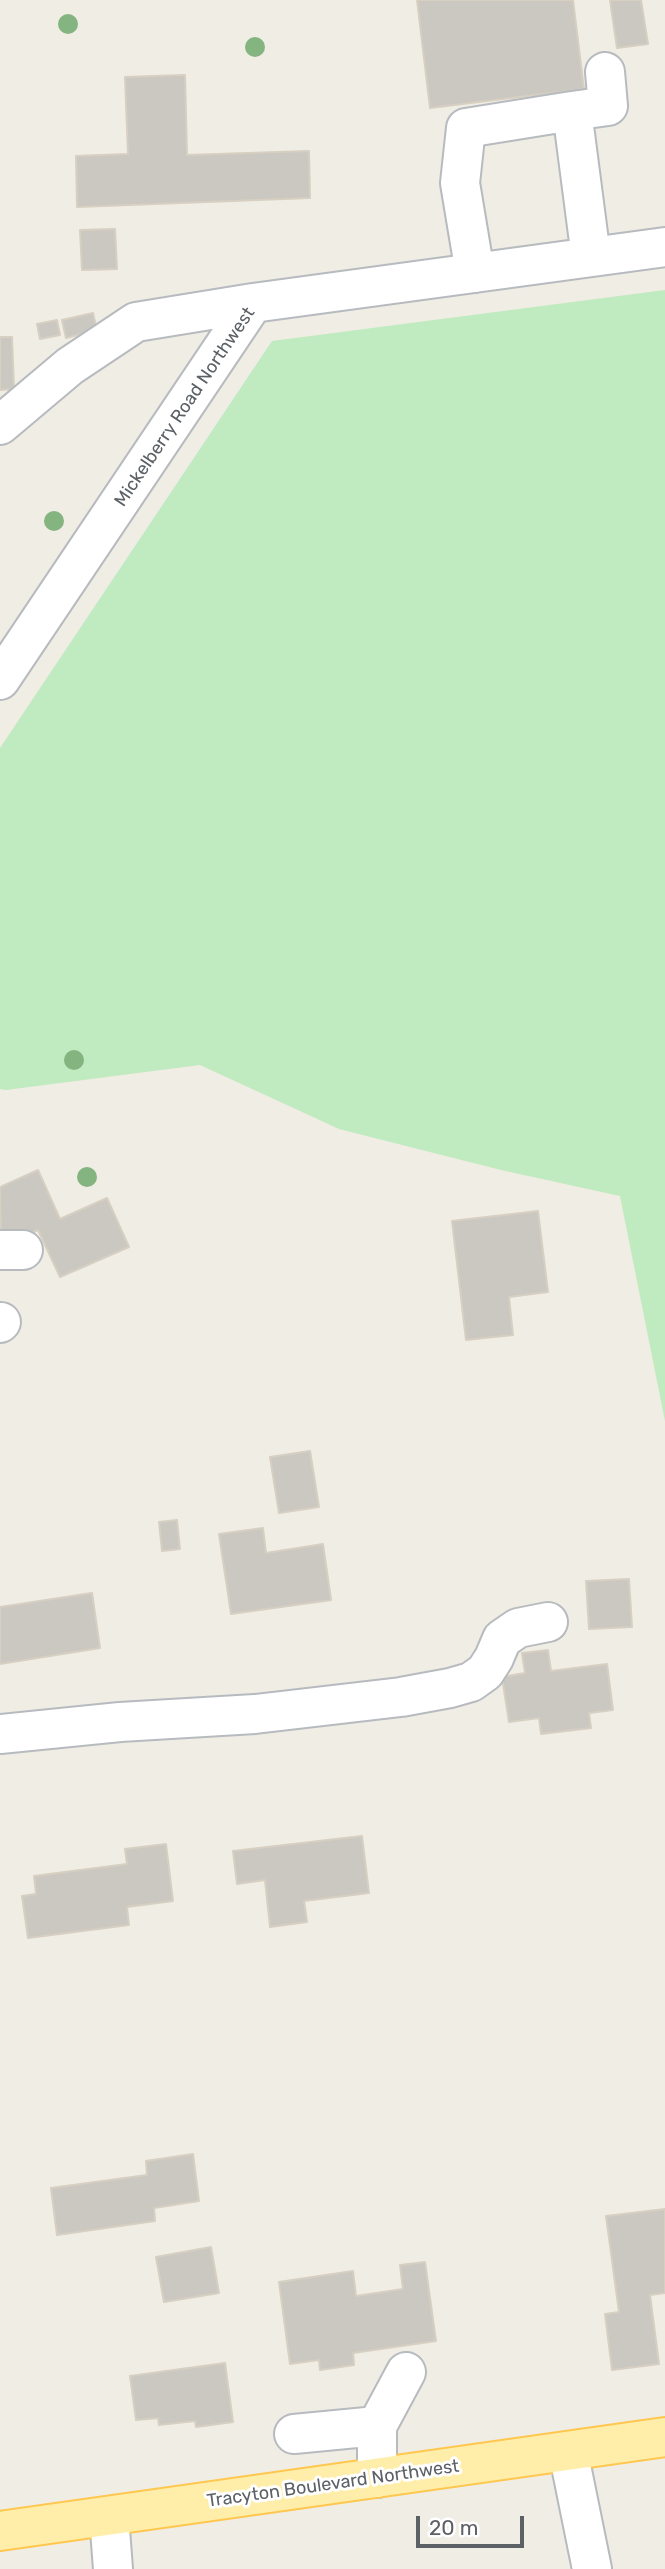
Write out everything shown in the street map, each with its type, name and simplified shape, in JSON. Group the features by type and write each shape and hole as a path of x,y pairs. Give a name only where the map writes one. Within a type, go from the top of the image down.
{"main road":[{"name":"Tracyton Boulevard Northwest","path":"0,2531 665,2437"}],"street":[{"path":"475,273 460,183 466,128 608,106 605,72"},
{"path":"572,111 591,257"},
{"name":"Mickelberry Road Northwest","path":"2,672 254,303 665,247"},
{"path":"0,425 70,366 136,322 254,303"},
{"path":"0,1734 120,1722 255,1714 401,1697 450,1688 471,1682 485,1672 502,1639 518,1628 548,1622"},
{"path":"377,2478 377,2427 406,2372"},
{"path":"294,2434 377,2427"},
{"path":"568,2451 592,2569"},
{"path":"108,2516 113,2569"}],"green space":[{"path":"665,290 665,1421 620,1196 501,1170 339,1129 200,1065 0,1089 0,748 272,341"}],"building":[{"path":"417,0 573,0 584,89 430,108"},
{"path":"610,0 641,0 648,44 617,48"},
{"path":"185,75 187,155 309,151 310,198 77,207 76,156 128,154 125,77"},
{"path":"115,229 117,269 82,270 80,230"},
{"path":"93,313 97,330 66,338 62,320"},
{"path":"57,320 60,335 40,339 37,324"},
{"path":"0,337 12,337 14,389 0,390"},
{"path":"38,1170 60,1219 107,1198 129,1247 60,1277 38,1230 1,1247 0,1187"},
{"path":"538,1211 548,1292 509,1297 513,1335 466,1340 452,1221"},
{"path":"310,1451 319,1507 279,1513 270,1457"},
{"path":"177,1520 180,1549 162,1551 159,1522"},
{"path":"263,1528 266,1553 323,1544 331,1600 231,1614 219,1534"},
{"path":"629,1579 632,1627 589,1629 586,1581"},
{"path":"92,1593 100,1648 0,1664 0,1607"},
{"path":"548,1650 551,1671 607,1664 613,1710 589,1713 591,1728 541,1734 539,1718 509,1722 502,1677 525,1673 522,1653"},
{"path":"362,1836 369,1893 304,1901 307,1922 270,1927 265,1880 237,1884 233,1851"},
{"path":"166,1844 173,1901 127,1907 129,1925 28,1938 22,1896 36,1894 34,1876 127,1864 125,1849"},
{"path":"193,2154 199,2201 154,2208 155,2221 57,2235 51,2188 147,2175 146,2161"},
{"path":"665,2209 665,2293 650,2295 659,2364 612,2370 605,2314 619,2312 606,2216"},
{"path":"211,2247 219,2293 164,2302 156,2257"},
{"path":"425,2262 436,2341 353,2353 354,2365 320,2370 319,2360 290,2364 279,2282 353,2271 356,2296 403,2289 400,2265"},
{"path":"225,2363 233,2422 196,2427 195,2421 159,2425 158,2418 136,2420 130,2376"}]}
